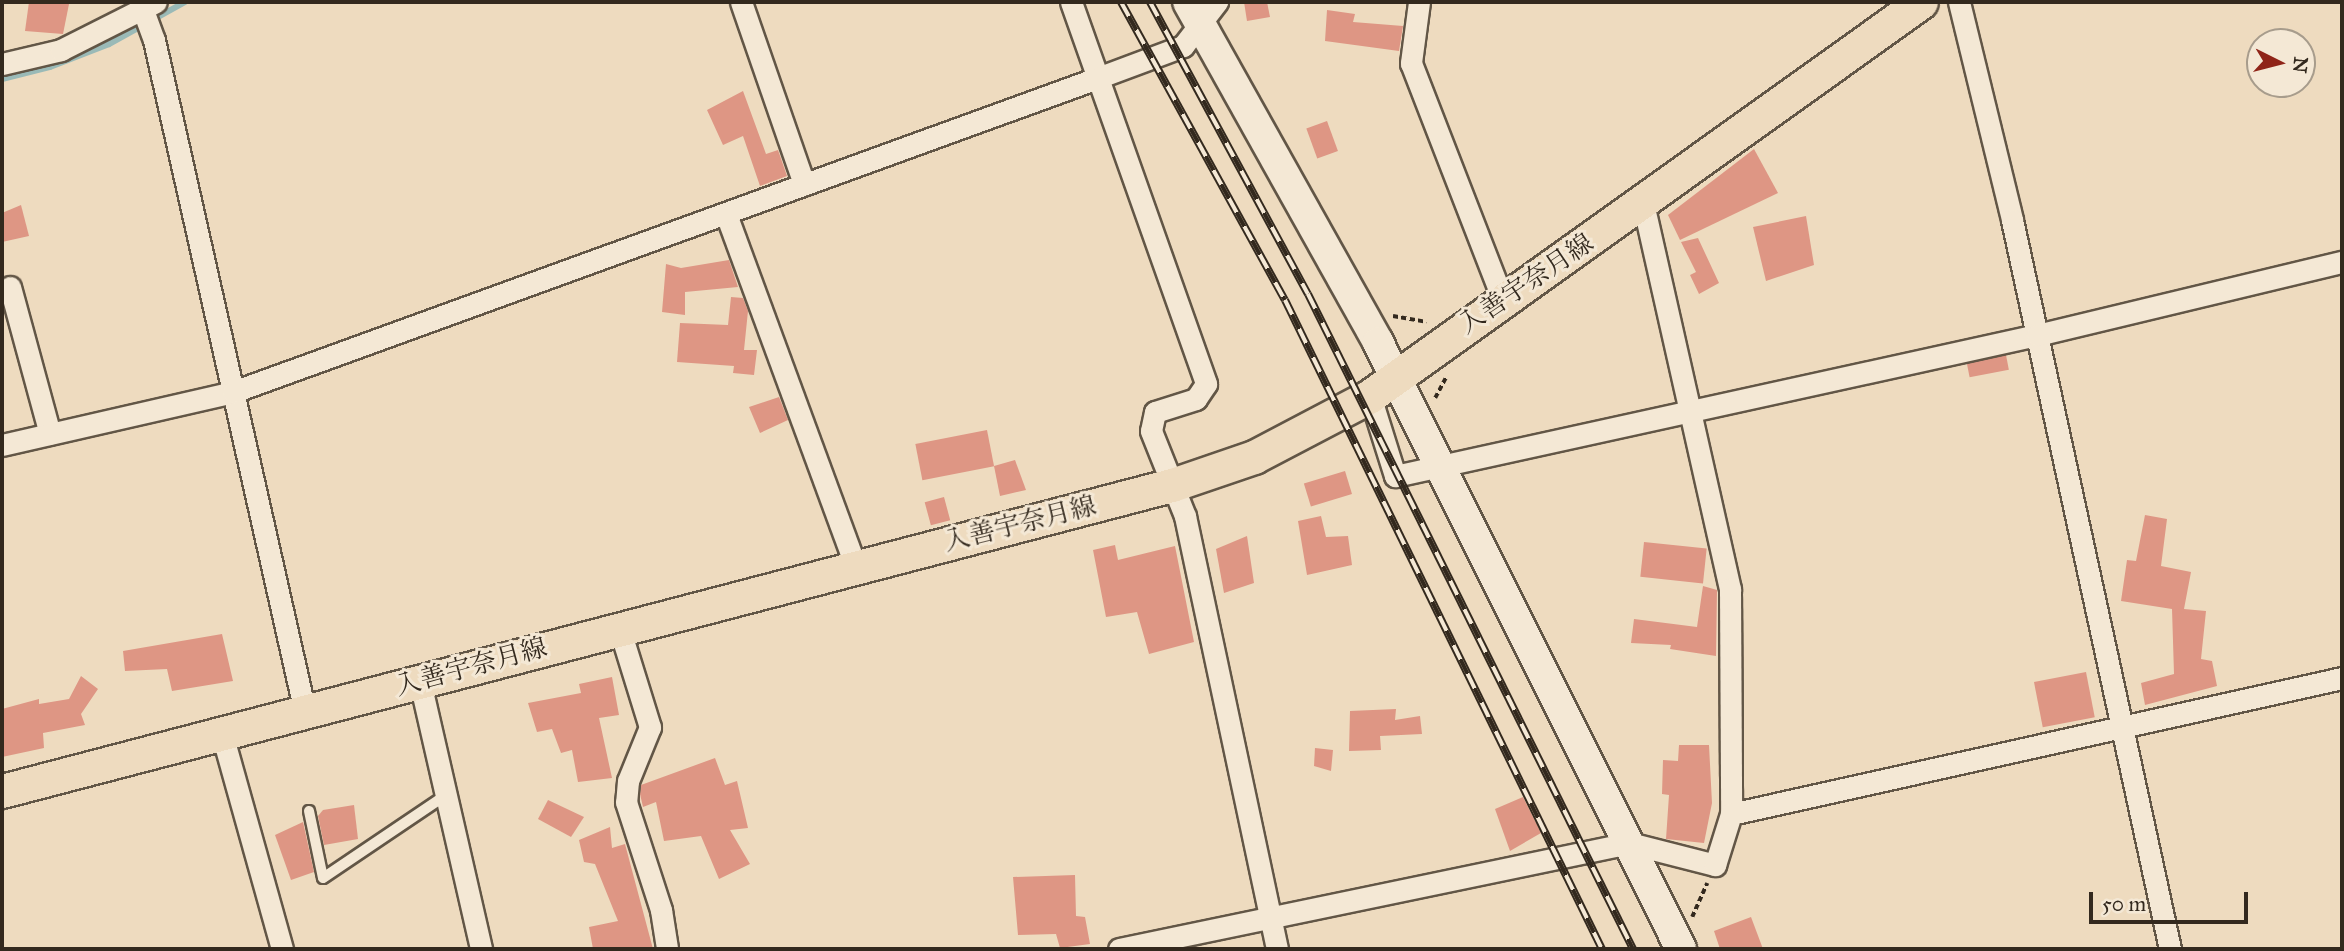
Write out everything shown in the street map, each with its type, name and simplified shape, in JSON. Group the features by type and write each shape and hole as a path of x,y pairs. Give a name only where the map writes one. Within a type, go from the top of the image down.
{"main road":[{"name":"入善宇奈月線","path":"2,791 855,565 1172,485 1254,457 1383,386 1643,203 1916,4"}],"street":[{"path":"741,2 804,184"},
{"path":"1072,2 1206,384 1196,398 1154,412 1151,430 1185,516 1277,949"},
{"path":"1419,2 1411,62 1503,300"},
{"path":"1959,2 2037,335 2119,725 2170,949"},
{"path":"2,64 61,50 146,4 306,712"},
{"path":"2,445 233,392 726,214 1183,46 1202,9"},
{"path":"1202,9 1383,386 1437,466 1681,949"},
{"path":"1119,949 1629,843 1714,865 1731,814 1730,589 1643,203"},
{"path":"726,214 855,565"},
{"path":"1383,386 1395,476 2037,335 2342,262"},
{"path":"10,288 50,434"},
{"path":"619,627 650,727 628,781 625,802 661,910 667,949"},
{"path":"1731,814 2119,725 2342,678"},
{"path":"420,682 481,949"},
{"path":"222,734 282,949"}],"lane":[{"path":"309,811 323,878 446,795"}],"building":[{"path":"29,2 69,4 63,34 25,31"},
{"path":"1244,2 1267,2 1270,17 1247,21"},
{"path":"1327,10 1355,14 1353,22 1403,26 1399,51 1325,41"},
{"path":"743,91 766,154 778,150 787,176 760,186 743,136 723,145 707,110"},
{"path":"1327,121 1338,151 1317,159 1306,129"},
{"path":"1754,149 1778,193 1680,240 1668,215"},
{"path":"21,205 29,236 2,242 2,213"},
{"path":"1806,216 1814,265 1766,281 1753,227"},
{"path":"1698,238 1719,283 1699,294 1690,275 1696,272 1681,242"},
{"path":"729,260 738,287 685,292 685,315 662,312 666,264 681,268"},
{"path":"731,297 743,298 748,311 744,350 757,350 754,375 733,373 734,366 677,362 680,323 728,325"},
{"path":"2006,355 2009,370 1970,377 1967,363"},
{"path":"779,397 788,420 760,433 749,407"},
{"path":"987,430 994,466 922,480 915,444"},
{"path":"1015,460 1026,490 1000,496 994,466"},
{"path":"1345,471 1352,494 1311,507 1304,484"},
{"path":"944,497 950,520 931,525 925,502"},
{"path":"2145,515 2167,519 2161,566 2191,572 2184,609 2206,611 2201,659 2212,661 2217,686 2145,705 2141,683 2174,674 2172,609 2121,601 2127,560 2136,561"},
{"path":"1321,516 1326,537 1348,536 1352,565 1307,575 1298,521"},
{"path":"1247,536 1254,583 1224,593 1216,549"},
{"path":"1644,542 1707,549 1703,583 1640,577"},
{"path":"1115,545 1118,560 1175,546 1194,642 1149,654 1137,612 1106,617 1093,550"},
{"path":"1703,586 1717,590 1716,656 1670,649 1671,645 1631,643 1634,619 1697,627"},
{"path":"222,634 233,681 172,691 167,669 125,671 123,651"},
{"path":"2086,672 2095,717 2043,727 2034,682"},
{"path":"81,676 98,689 81,714 85,725 43,733 44,748 2,757 2,709 39,699 39,704 69,699"},
{"path":"612,677 619,715 599,718 612,778 578,782 572,750 561,753 552,729 537,732 528,703 581,693 579,684"},
{"path":"1396,709 1395,720 1420,716 1422,734 1380,736 1381,750 1349,751 1350,711"},
{"path":"1679,745 1709,745 1712,803 1704,843 1666,839 1669,795 1662,794 1663,760 1678,761"},
{"path":"1315,748 1333,750 1331,771 1314,766"},
{"path":"715,758 725,785 737,781 748,828 730,830 750,864 719,879 701,836 664,841 656,802 643,807 640,794 641,785"},
{"path":"1523,797 1541,833 1510,851 1495,809"},
{"path":"548,800 584,817 571,837 538,819"},
{"path":"354,805 358,839 324,845 318,816 323,810"},
{"path":"303,822 314,872 291,880 275,835"},
{"path":"610,827 612,848 625,844 653,949 593,949 589,927 618,921 595,864 584,862 579,840"},
{"path":"1075,875 1076,916 1085,917 1090,944 1060,948 1056,934 1018,935 1013,877"},
{"path":"1751,917 1763,949 1720,949 1714,931"}],"waterway":[{"path":"2,79 50,67 109,44 185,2"}],"railway":[{"path":"1121,2 1285,300 1602,949"},
{"path":"1150,2 1308,294 1633,949"}]}
